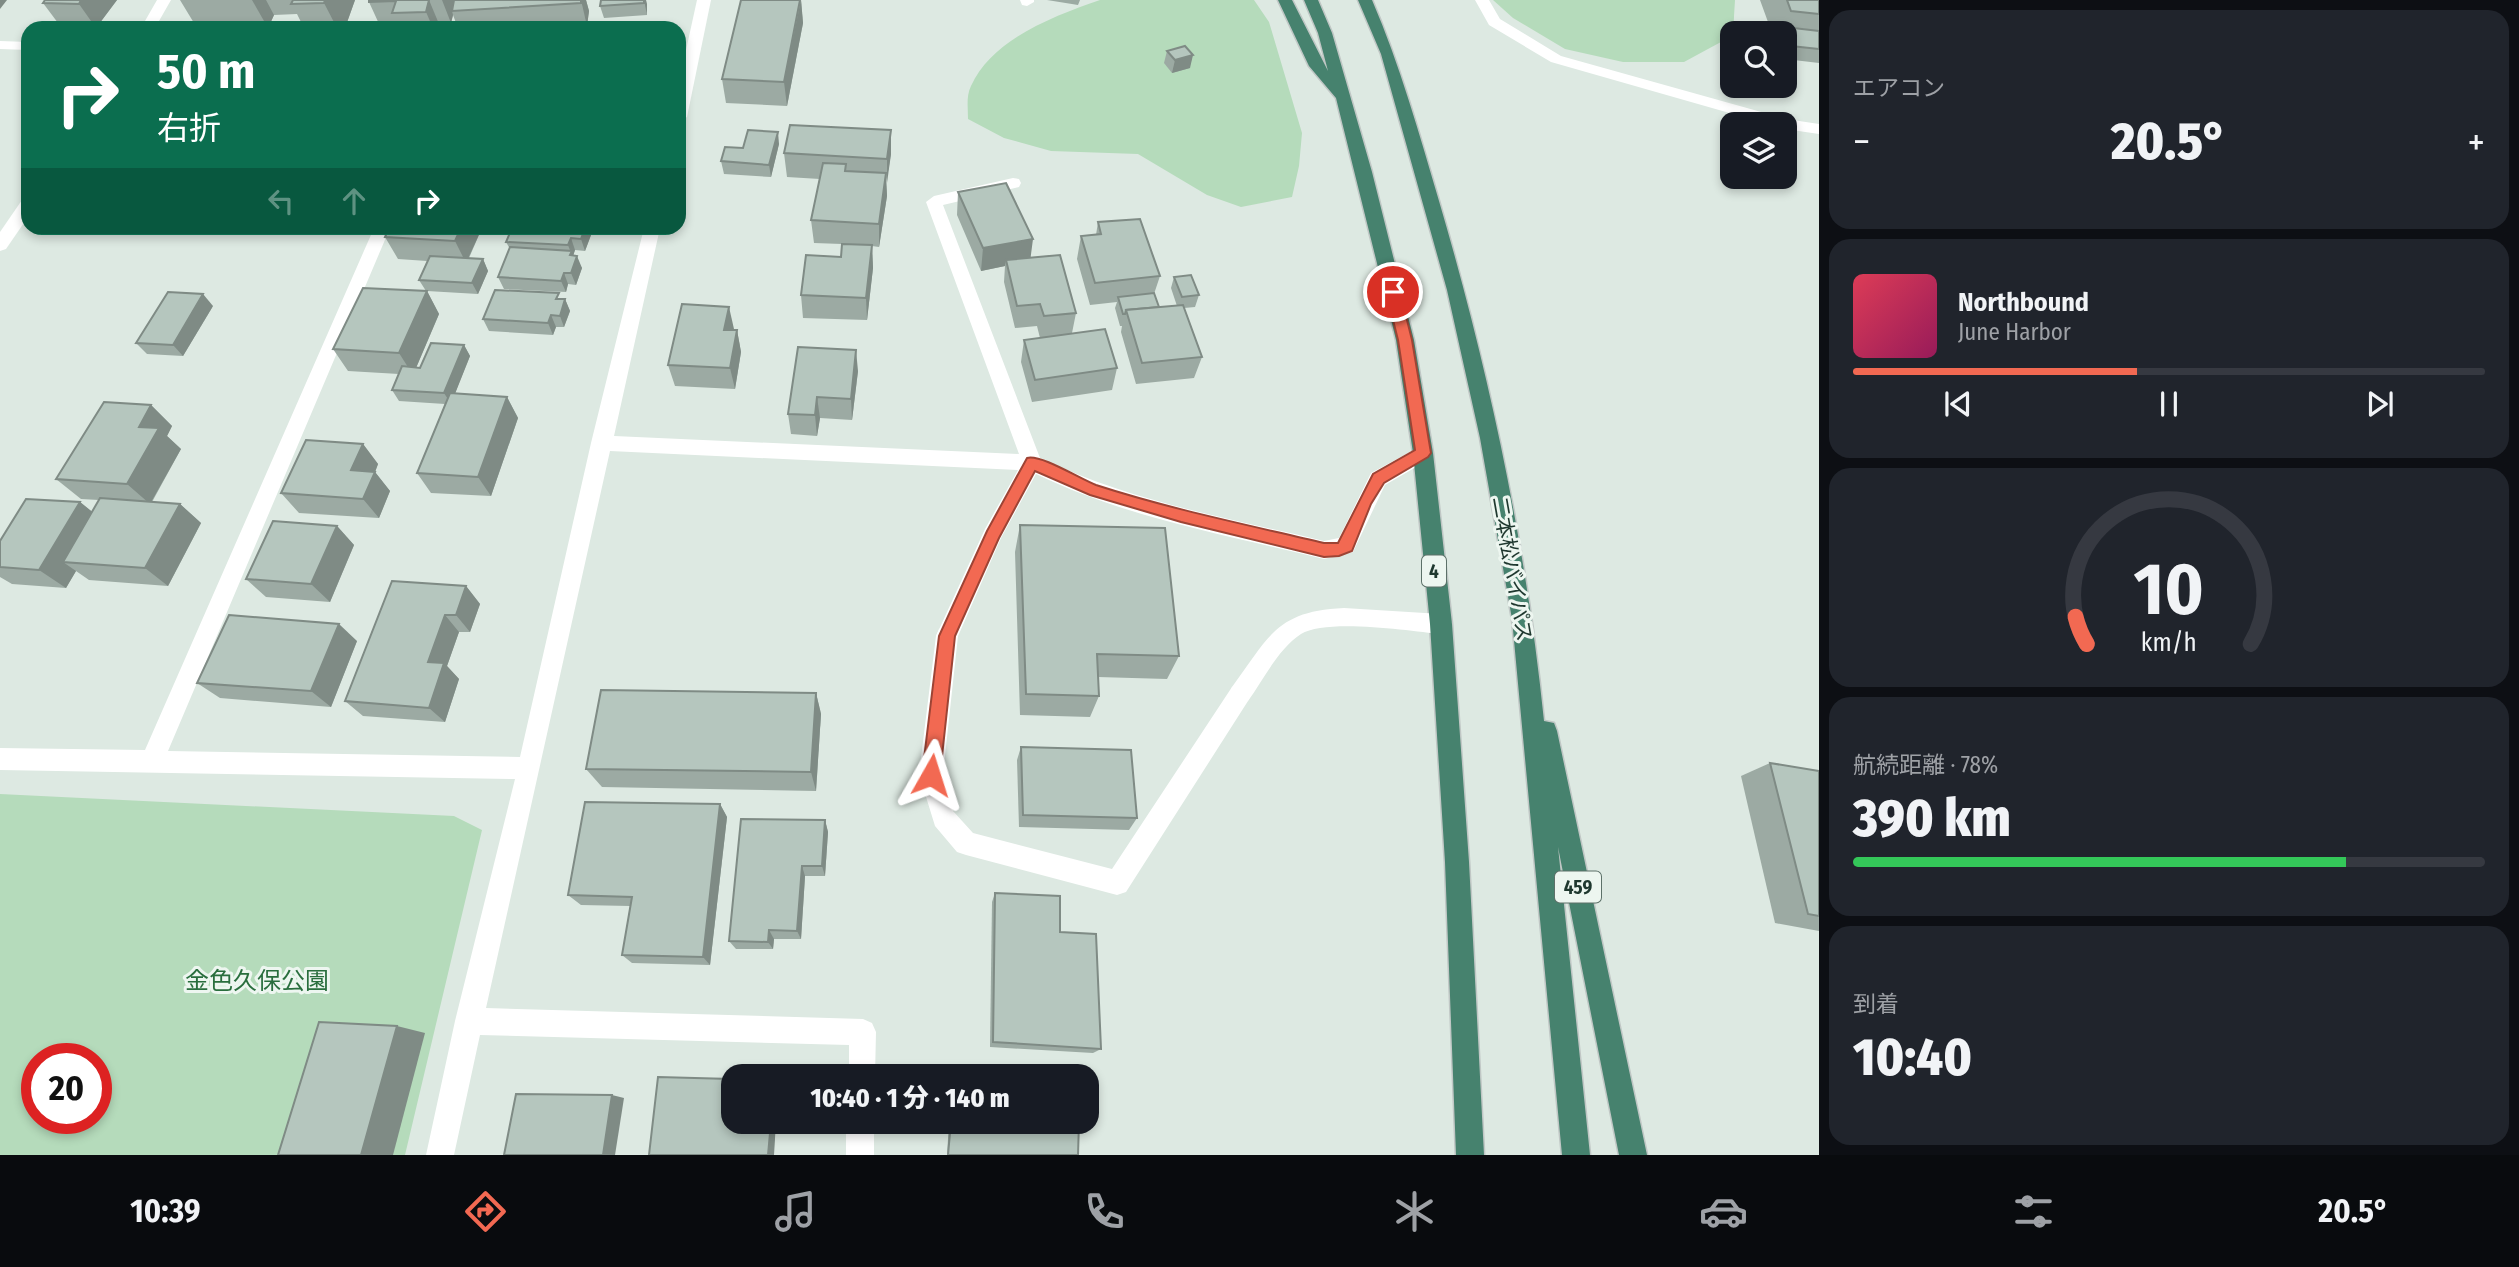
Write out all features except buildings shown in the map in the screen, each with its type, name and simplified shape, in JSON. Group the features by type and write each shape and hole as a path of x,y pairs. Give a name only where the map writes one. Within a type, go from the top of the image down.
{"highway":[{"path":"1285,0 1316,66 1347,104"},
{"name":"4","path":"1311,0 1325,33 1347,104 1405,340 1423,453 1441,624 1457,862 1470,1155"},
{"name":"二本松バイパス","path":"1365,0 1388,54 1457,290 1490,438 1523,619 1576,1155"},
{"name":"459","path":"1523,619 1633,1155"}],"street":[{"path":"152,21 164,0"},
{"path":"686,87 704,0"},
{"path":"1482,0 1494,22 1556,59 1743,112"},
{"path":"686,41 697,40"},
{"path":"0,45 21,46"},
{"path":"1797,126 1819,129"},
{"path":"1013,183 934,202 1032,463 992,536 947,636 931,775 943,818 966,843 1117,883 1240,694 1279,641 1296,625 1335,617 1441,624"},
{"path":"0,245 21,214"},
{"path":"152,760 379,235"},
{"path":"440,1155 468,1021 529,768 650,235"},
{"path":"601,443 1032,463 1090,489 1181,515 1324,550 1346,546 1378,479 1423,453"},
{"path":"0,759 529,768"},
{"path":"468,1021 863,1032 862,1064"},
{"path":"860,1134 860,1155"}],"green space":[{"path":"1100,0 1254,0 1269,22 1302,133 1299,166 1292,197 1241,207 1207,195 1138,154 1051,151 1004,138 968,119 969,90 981,69 994,55 1026,31"},
{"path":"1493,0 1735,0 1734,21 1720,21 1720,42 1684,62 1623,62 1565,49 1513,18"},
{"name":"金色久保公園","path":"0,794 454,816 482,830 405,1155 0,1155"}],"route":[{"path":"931,775 947,636 992,536 1032,463 1090,489 1181,515 1324,550 1346,546 1378,479 1423,453 1405,340 1393,292"}]}
